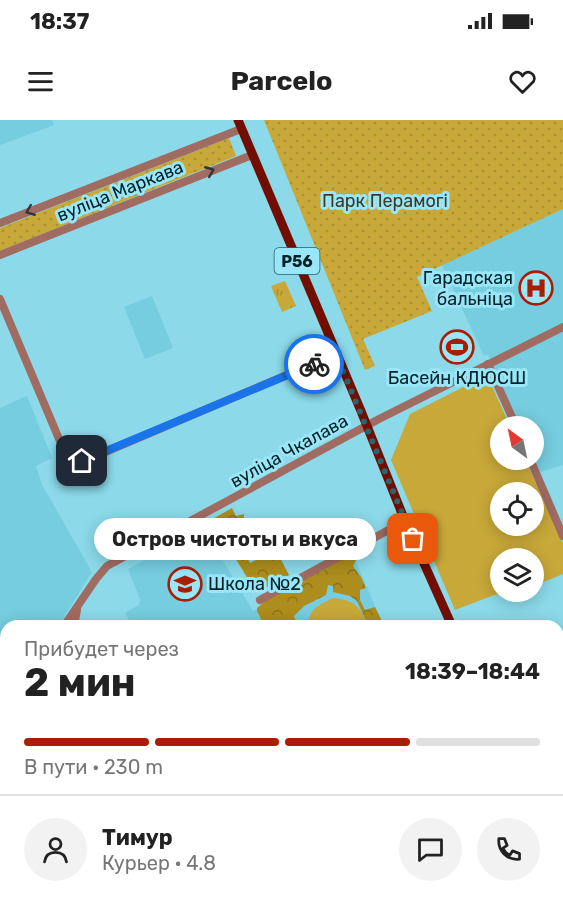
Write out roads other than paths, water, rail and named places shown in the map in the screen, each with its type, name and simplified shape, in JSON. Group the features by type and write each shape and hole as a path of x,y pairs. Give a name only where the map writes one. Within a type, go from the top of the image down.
{"main road":[{"name":"Р56","path":"239,124 405,521 449,620"}],"street":[{"name":"вуліца Маркава","path":"0,223 239,124"},
{"name":"вуліца Маркава","path":"0,255 252,155"},
{"path":"0,300 70,465 336,354"},
{"name":"вуліца Чкалава","path":"68,620 107,566 366,426 563,327"},
{"path":"490,362 512,416"},
{"path":"535,470 563,536"},
{"path":"260,600 405,521"},
{"name":"вуліца Чкалава","path":"75,620 78,606"}],"place":[{"name":"Гарадская бальніца","path":"536,288"},
{"name":"Басейн КДЮСШ","path":"457,347"},
{"name":"Остров чистоты и вкуса","path":"413,539"},
{"name":"Школа №2","path":"185,584"}],"park label":[{"name":"Парк Перамогі","path":"385,201"}]}
